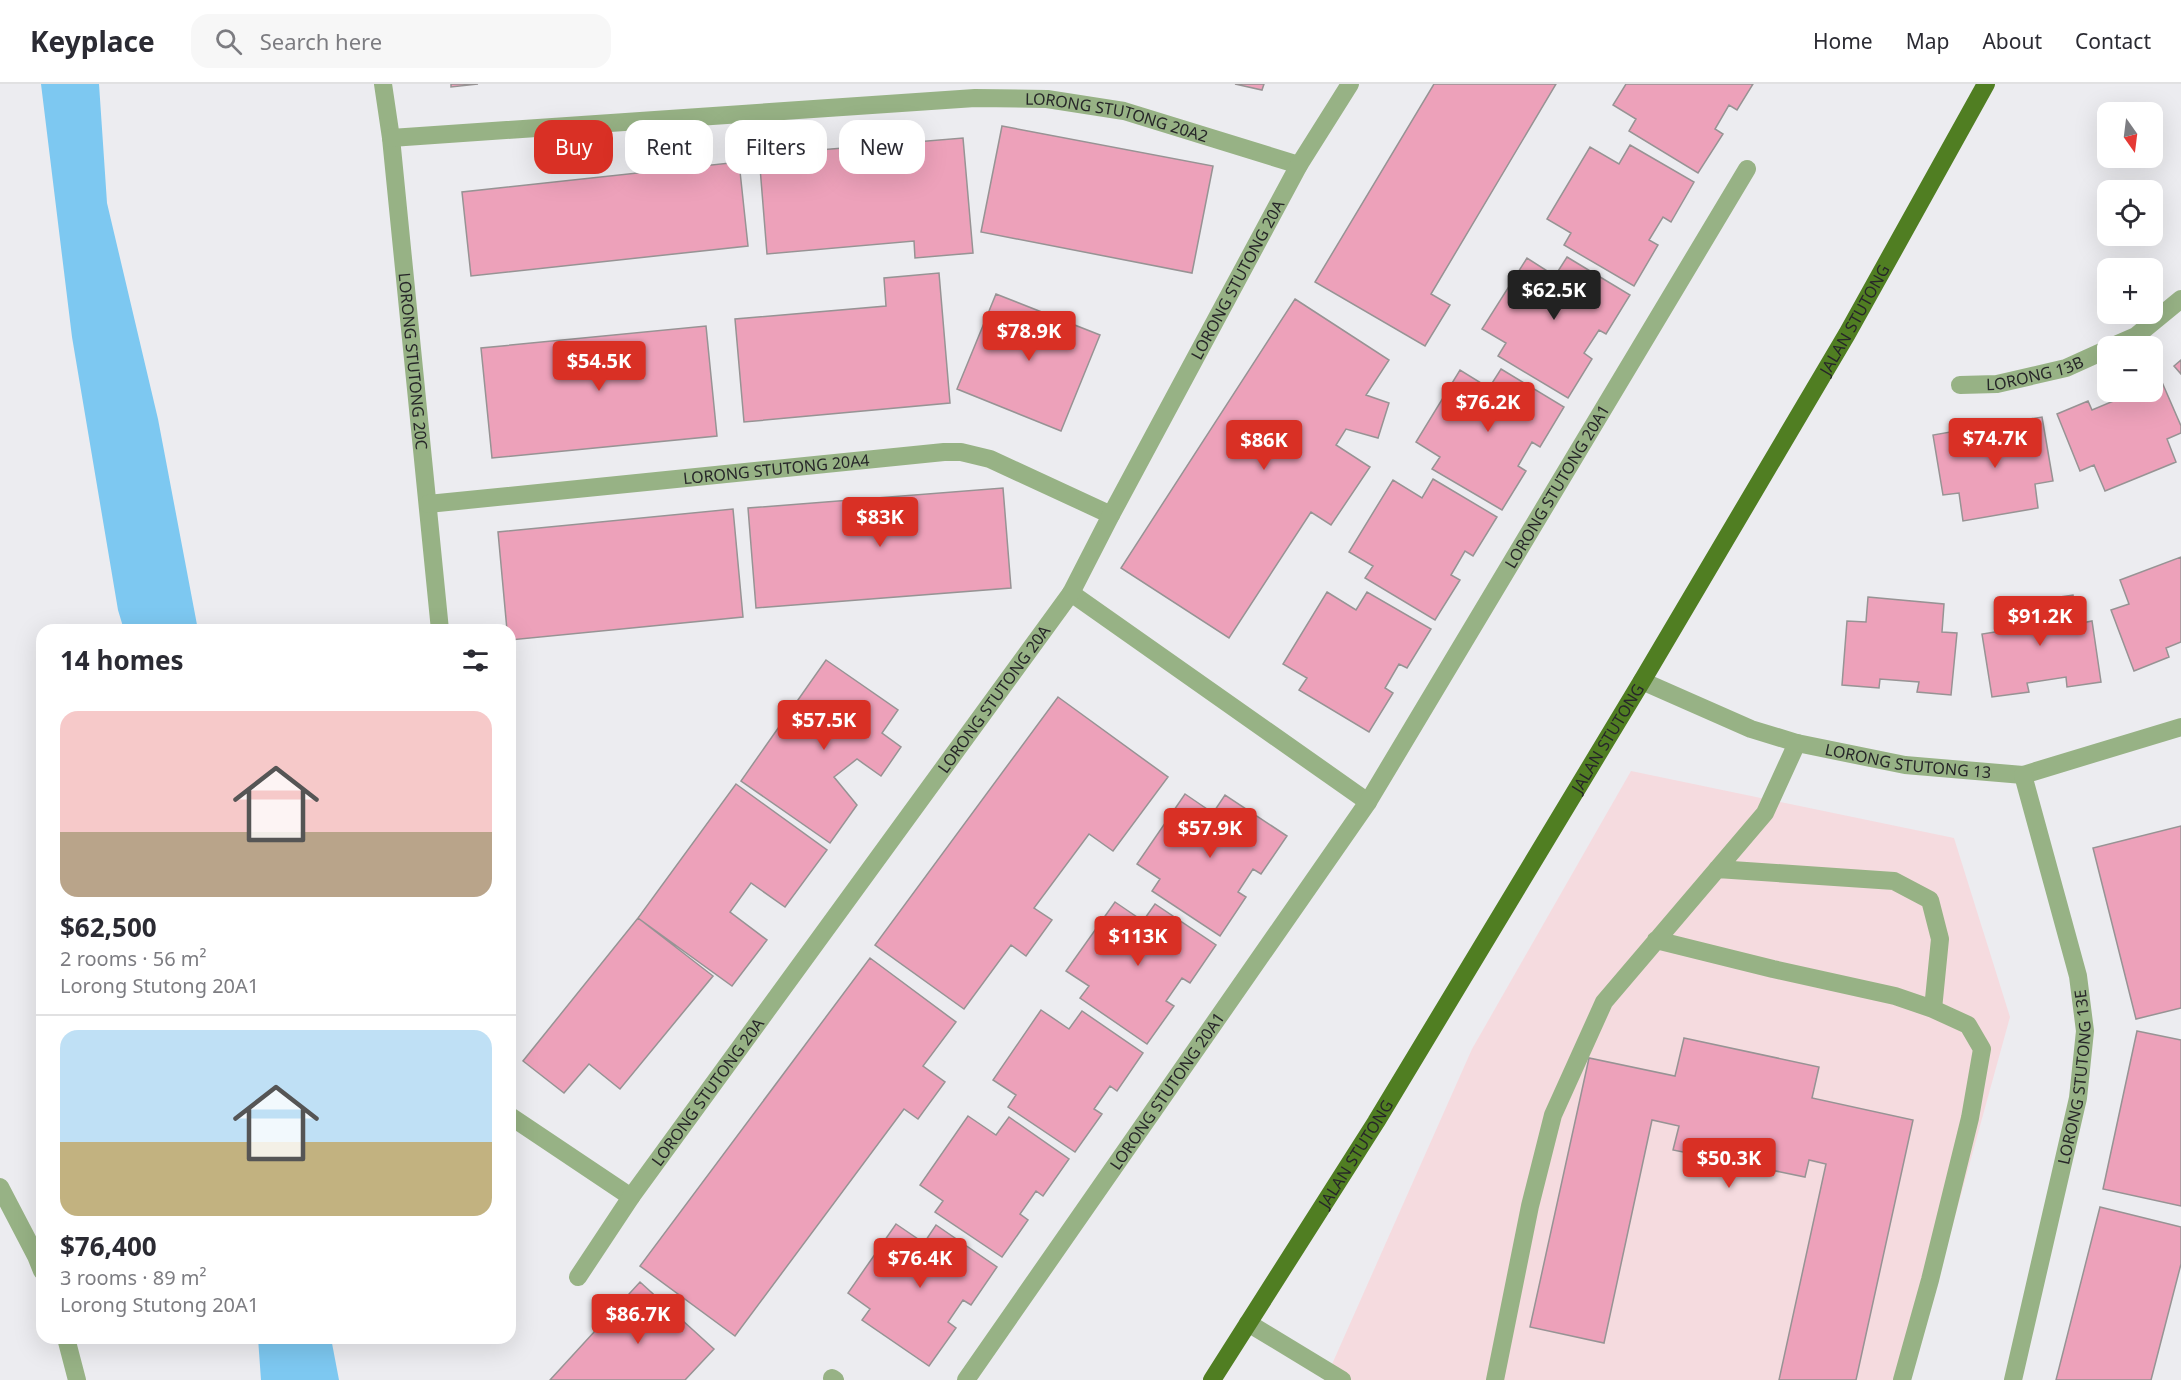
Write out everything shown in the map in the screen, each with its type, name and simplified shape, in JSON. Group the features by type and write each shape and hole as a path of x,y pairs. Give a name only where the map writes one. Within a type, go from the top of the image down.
{"main road":[{"name":"JALAN STUTONG","path":"1212,1380 1376,1122 1642,681 1847,334 1986,84"}],"street":[{"name":"LORONG STUTONG 20A","path":"578,1277 631,1197 1071,593 1299,165 1350,84"},
{"name":"LORONG STUTONG 20C","path":"381,87 391,138 439,624"},
{"name":"LORONG STUTONG 20A2","path":"391,138 975,98 1047,99 1124,111 1299,165"},
{"name":"LORONG STUTONG 20A1","path":"966,1380 1368,802 1747,169"},
{"path":"2136,336 2181,299"},
{"name":"LORONG 13B","path":"1960,385 1997,384 2066,368 2097,354"},
{"name":"LORONG STUTONG 20A4","path":"428,504 961,452 990,459 1111,515"},
{"path":"1071,593 1368,802"},
{"name":"LORONG STUTONG 13","path":"1642,681 1751,729 1797,743 1905,765 2023,775 2181,727"},
{"path":"1495,1380 1530,1206 1553,1115 1604,1002 1765,813 1797,743"},
{"name":"LORONG STUTONG 13E","path":"2013,1380 2078,1098 2085,1031 2078,976 2023,775"},
{"path":"1717,868 1894,881 1930,900 1940,939 1933,1009"},
{"path":"1656,940 1895,996 1933,1009 1968,1025 1982,1049 1970,1118 1930,1280 1902,1380"},
{"path":"516,1120 631,1197"},
{"path":"0,1187 36,1256"},
{"path":"1248,1323 1342,1380"},
{"path":"68,1344 77,1380"}],"shaded area":[{"path":"1631,771 1954,838 2010,1017 1910,1380 1325,1380 1472,1049"}],"water":[{"path":"41,84 99,84 107,203 158,419 197,624 122,624 72,337"},
{"path":"258,1344 332,1344 339,1380 261,1380"}],"building":[{"path":"451,84 478,84 451,87"},
{"path":"1235,84 1264,84 1262,90"},
{"path":"1434,84 1556,84 1431,294 1450,305 1425,346 1315,282"},
{"path":"1626,84 1753,84 1737,110 1729,105 1715,129 1723,134 1698,173 1629,131 1636,119 1613,105"},
{"path":"1002,126 1213,166 1192,273 981,232"},
{"path":"963,138 973,253 915,258 914,241 767,254 761,174 827,174 827,149 839,148 839,174 925,174 925,141"},
{"path":"1630,145 1694,182 1671,222 1663,217 1649,240 1658,245 1634,286 1564,245 1571,233 1547,219 1590,147 1619,164"},
{"path":"725,164 725,174 740,174 748,246 471,276 462,192 628,174 713,174 713,165"},
{"path":"1567,257 1630,295 1606,334 1599,330 1584,353 1592,359 1568,398 1498,356 1506,343 1482,329 1527,258 1555,276"},
{"path":"939,273 950,403 744,422 735,319 886,306 884,278"},
{"path":"996,294 1100,335 1061,431 957,389"},
{"path":"1295,299 1389,360 1366,395 1389,403 1378,438 1346,429 1336,445 1370,467 1331,525 1311,512 1229,638 1121,568"},
{"path":"706,326 717,436 492,458 481,348"},
{"path":"2181,360 2181,374 2174,366"},
{"path":"1501,369 1564,407 1540,447 1532,442 1518,466 1526,471 1502,510 1432,469 1440,457 1416,442 1460,370 1489,388"},
{"path":"2163,385 2181,426 2181,433 2167,439 2176,462 2105,491 2094,465 2080,471 2057,414 2088,401 2092,410 2111,402 2163,402"},
{"path":"2042,417 2053,481 2035,484 2038,508 1963,521 1959,493 1943,495 1933,435 1967,429 1969,439 2007,433 2006,423"},
{"path":"1433,479 1497,517 1473,556 1465,551 1451,575 1460,580 1435,620 1365,578 1373,566 1349,552 1393,480 1422,498"},
{"path":"1003,488 1011,588 756,608 748,508"},
{"path":"733,509 743,617 516,639 516,624 506,624 498,532"},
{"path":"2181,557 2181,642 2166,648 2169,657 2134,671 2111,610 2129,604 2120,580"},
{"path":"1327,592 1356,610 1367,592 1431,629 1407,668 1399,664 1385,688 1393,693 1369,732 1299,690 1307,678 1283,664"},
{"path":"2073,595 2077,624 2092,621 2101,682 2067,687 2066,677 2027,683 2029,692 1992,697 1982,634 2001,631 1998,606"},
{"path":"1868,597 1944,604 1942,632 1957,633 1951,695 1917,692 1919,682 1880,679 1879,688 1842,685 1847,621 1866,622"},
{"path":"826,660 898,710 882,733 901,747 881,776 857,759 834,777 857,805 830,843 741,781"},
{"path":"1058,697 1168,777 1113,851 1089,834 1034,908 1052,920 1026,956 1011,945 964,1009 875,945"},
{"path":"736,784 827,850 785,907 751,883 730,912 767,940 732,986 638,918"},
{"path":"1185,794 1213,813 1225,795 1287,836 1261,874 1253,869 1238,892 1246,897 1220,936 1152,891 1160,879 1137,864"},
{"path":"2181,826 2181,1008 2136,1019 2093,848"},
{"path":"1115,902 1143,921 1155,904 1216,945 1190,983 1182,978 1166,1001 1174,1006 1147,1044 1080,998 1089,986 1066,971"},
{"path":"638,918 713,976 620,1089 589,1064 564,1093 523,1061"},
{"path":"870,958 956,1022 923,1066 945,1082 918,1119 904,1109 735,1336 640,1266"},
{"path":"1041,1010 1069,1029 1082,1011 1143,1053 1117,1091 1110,1086 1094,1109 1102,1114 1075,1152 1008,1107 1016,1095 993,1080"},
{"path":"2137,1031 2181,1040 2181,1206 2103,1189"},
{"path":"1684,1038 1819,1067 1812,1098 1913,1120 1856,1380 1779,1380 1826,1164 1809,1160 1805,1177 1673,1150 1679,1126 1652,1120 1604,1343 1530,1327 1589,1058 1675,1076"},
{"path":"968,1116 996,1135 1009,1117 1069,1159 1043,1196 1036,1191 1020,1214 1028,1220 1002,1257 935,1212 943,1201 920,1185"},
{"path":"2100,1207 2181,1227 2181,1264 2151,1380 2056,1380"},
{"path":"896,1224 924,1243 936,1225 997,1267 971,1305 963,1300 948,1322 956,1328 929,1366 862,1320 870,1309 848,1293"},
{"path":"640,1282 714,1349 685,1380 550,1380"}]}
